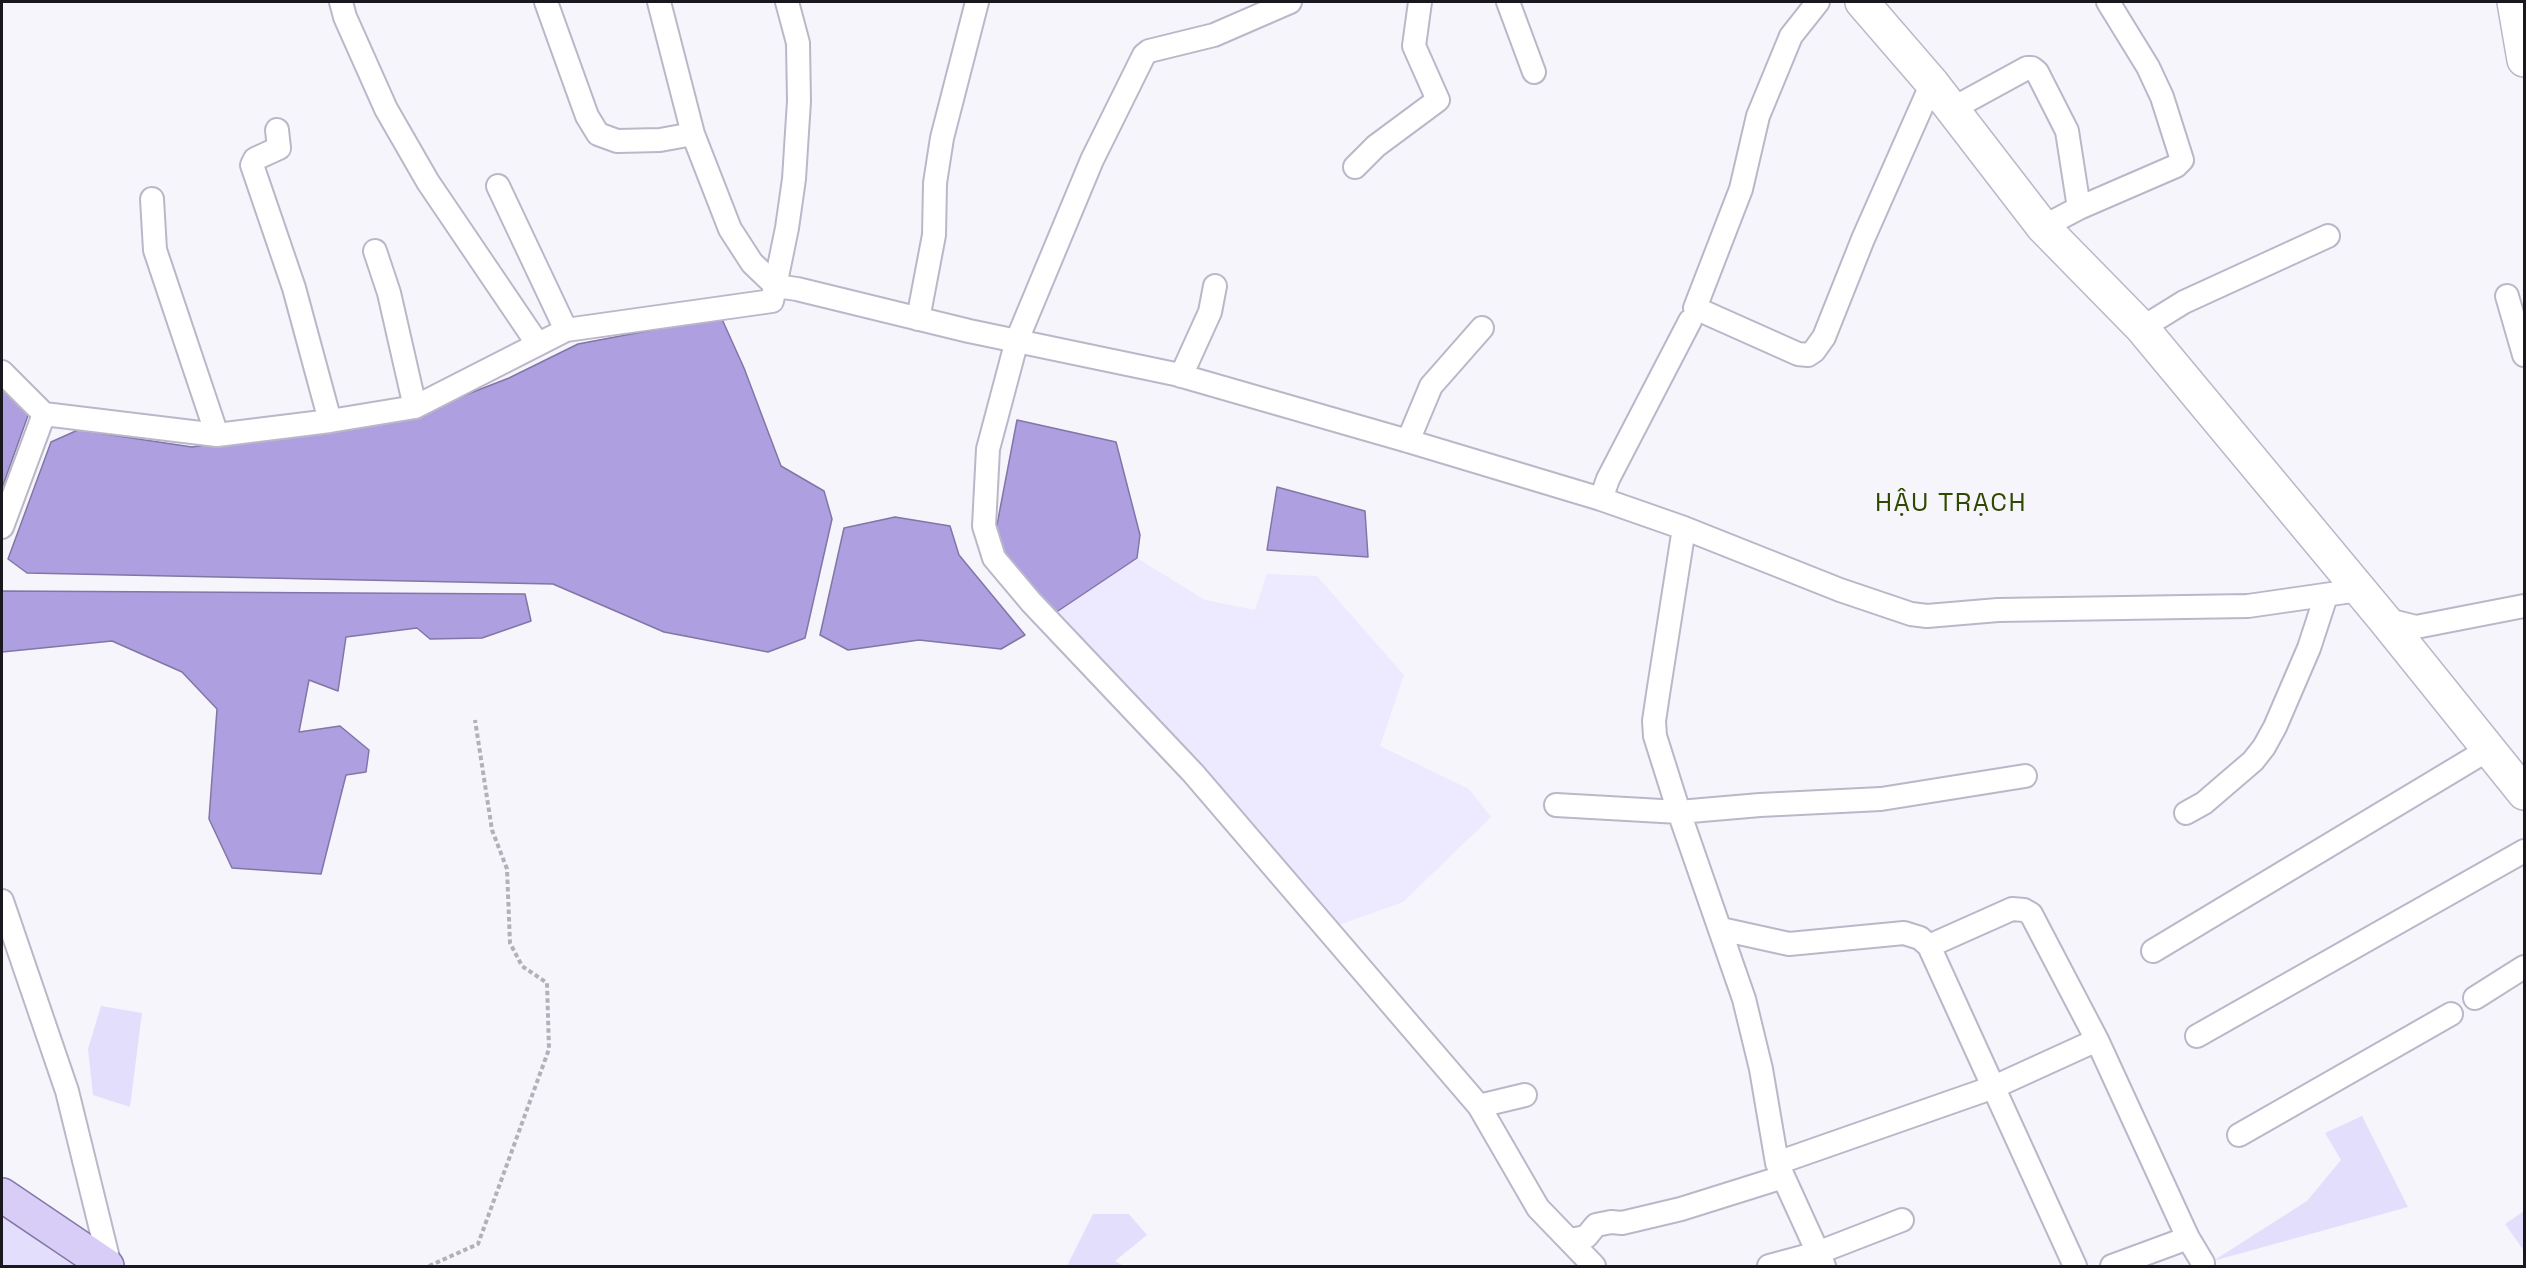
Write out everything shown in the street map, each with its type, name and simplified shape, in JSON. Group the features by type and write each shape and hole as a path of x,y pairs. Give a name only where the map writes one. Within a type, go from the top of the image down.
{"main road":[{"path":"2,1195 108,1266"}],"street":[{"path":"341,2 386,109 428,182 537,343"},
{"path":"546,2 588,116 598,134 617,141 660,140 693,134"},
{"path":"659,2 693,134 730,229 752,263 776,286 1180,376 1408,441 1601,499 1684,528 1840,590 1903,611 1927,616 1998,610 2248,606 2360,590"},
{"path":"2,372 44,414 217,435 330,421 415,407 566,330 771,301 776,286 792,189 799,101 798,43 787,2"},
{"path":"918,319 933,235 935,183 942,138 977,2"},
{"path":"1290,2 1214,34 1149,51 1144,55 1092,160 1017,340 988,449 984,526 994,558 1031,602 1193,773 1479,1106 1538,1208 1594,1266"},
{"path":"1355,167 1376,146 1438,100 1414,46 1420,2"},
{"path":"1508,2 1534,72"},
{"path":"1818,2 1791,36 1758,116 1741,189 1695,309 1798,354 1808,355 1814,351 1824,337 1871,219 1932,83"},
{"path":"2043,227 2079,208 2137,185 2176,166 2182,160 2162,96 2148,68 2108,2"},
{"path":"2514,2 2524,60"},
{"path":"1868,3 2043,227 2142,328 2384,619 2524,793"},
{"path":"1952,109 2027,68 2032,68 2037,72 2067,131 2079,208"},
{"path":"277,129 279,148 255,159 252,165 294,288 330,421"},
{"path":"498,186 566,330"},
{"path":"152,199 155,250 217,435"},
{"path":"2142,328 2184,302 2328,236"},
{"path":"375,251 389,293 415,407"},
{"path":"1180,376 1210,312 1215,286"},
{"path":"2507,296 2524,354"},
{"path":"1601,499 1608,479 1690,321"},
{"path":"1408,441 1431,386 1482,328"},
{"path":"2,527 44,414"},
{"path":"1684,528 1654,721 1655,736 1679,812 1721,929 1756,1043 1780,1170 1821,1260"},
{"path":"2186,813 2204,803 2238,774 2264,747 2309,648 2326,596"},
{"path":"2384,619 2416,627 2524,606"},
{"path":"2153,951 2489,749"},
{"path":"1556,805 1679,812 1881,799 2025,776"},
{"path":"2197,1036 2524,851"},
{"path":"2,901 67,1091 108,1266"},
{"path":"1929,946 2012,909 2024,910 2036,921 2097,1040 2188,1238 2203,1263"},
{"path":"1721,929 1789,944 1904,933 1920,938 1929,946 2075,1266"},
{"path":"2475,998 2524,967"},
{"path":"2239,1136 2451,1014"},
{"path":"1569,1240 1586,1237 1596,1225 1611,1222 1622,1223 1681,1209 1994,1087 2097,1040"},
{"path":"1479,1106 1524,1095"},
{"path":"1769,1266 1821,1260 1902,1220"},
{"path":"2112,1266 2188,1238"}],"path":[{"path":"429,1266 478,1244 549,1049 547,983 522,966 510,943 507,869 492,830 475,720"}],"shaded area":[{"path":"721,317 744,368 781,466 824,491 832,519 805,638 768,652 664,632 553,584 27,573 8,559 51,442 78,430 192,447 419,413 509,378 578,344"},
{"path":"2,383 30,410 2,488"},
{"path":"1017,420 1116,442 1140,535 1137,558 1052,615 1003,563 996,530"},
{"path":"1277,487 1365,511 1368,557 1267,550"},
{"path":"895,517 950,526 959,555 1025,635 1001,649 919,640 848,650 820,635 844,528"},
{"path":"1137,558 1205,600 1255,610 1267,574 1317,576 1404,675 1380,746 1469,789 1491,817 1403,902 1339,925 1052,615"},
{"path":"2,591 525,594 531,621 482,638 430,639 417,628 346,637 338,691 309,680 299,732 340,726 369,750 366,772 346,775 321,874 232,868 209,819 217,709 182,672 112,641 2,652"},
{"path":"101,1006 142,1013 130,1107 93,1095 88,1049"},
{"path":"2362,1116 2408,1207 2213,1261 2307,1201 2341,1160 2325,1133"},
{"path":"2524,1211 2524,1251 2505,1224"},
{"path":"1093,1214 1129,1214 1147,1235 1115,1261 1124,1266 1067,1266"},
{"path":"2,1216 74,1266 2,1266"}],"district":[{"name":"HẬU TRẠCH","path":"1951,504"}]}
